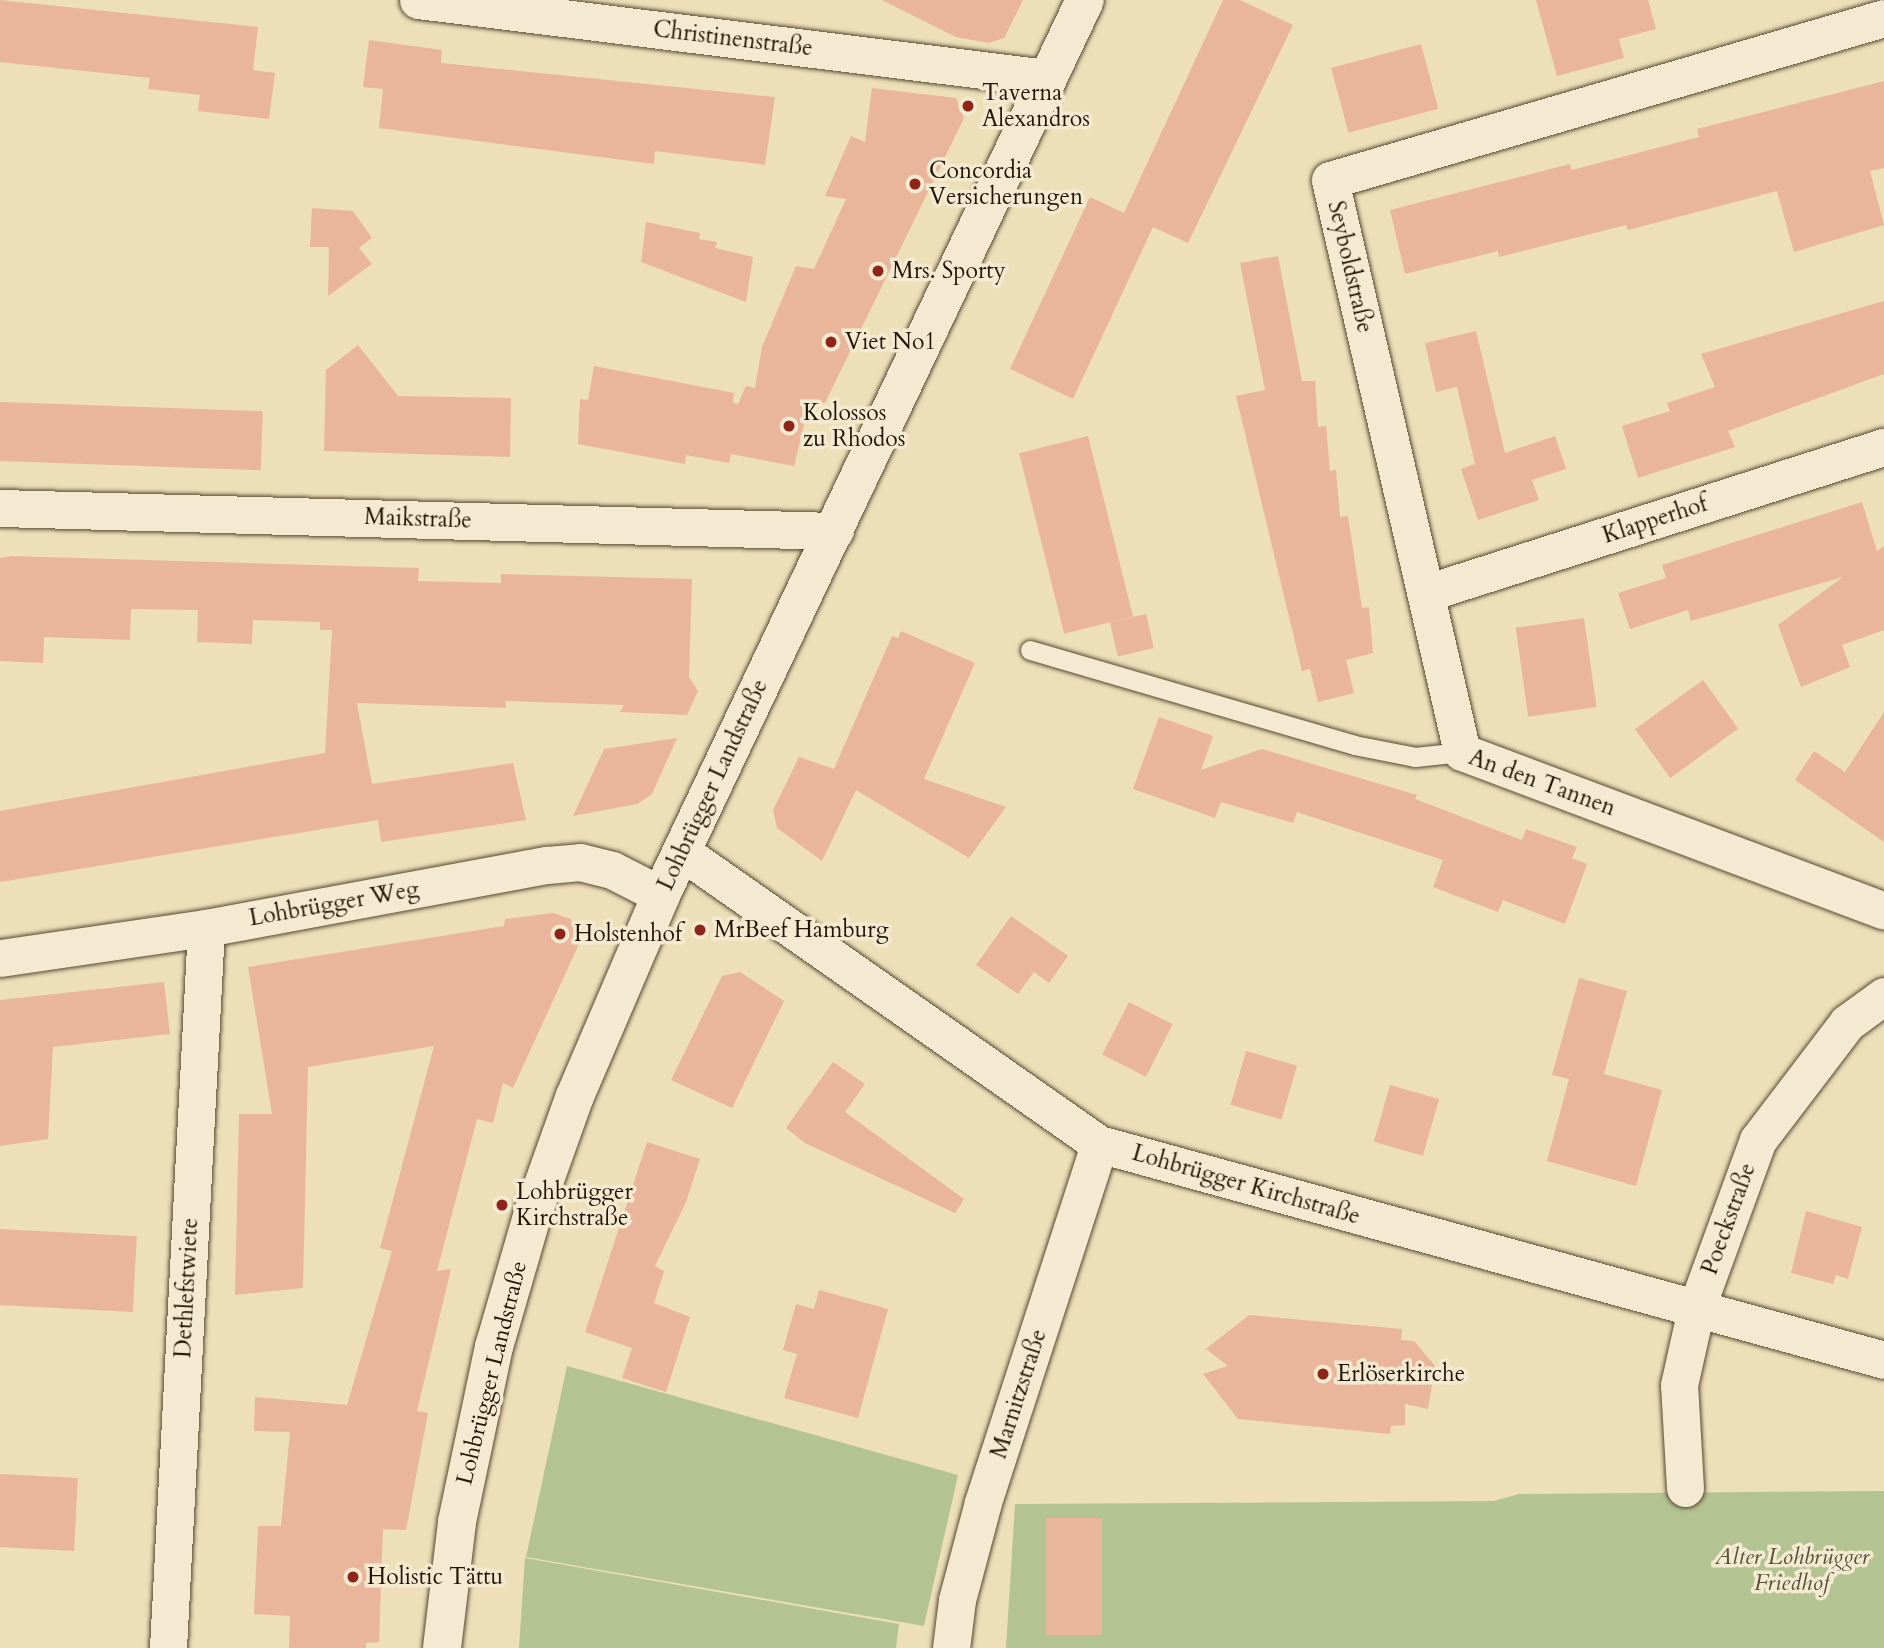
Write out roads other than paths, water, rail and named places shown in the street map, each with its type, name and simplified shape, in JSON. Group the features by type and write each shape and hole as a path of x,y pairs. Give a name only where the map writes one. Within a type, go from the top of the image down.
{"street":[{"name":"Christinenstraße","path":"418,0 1047,78"},
{"name":"Lohbrügger Landstraße","path":"442,1648 465,1481 510,1286 575,1096 661,895 1085,0"},
{"name":"Seyboldstraße","path":"1462,752 1330,180 1884,18"},
{"name":"Klapperhof","path":"1426,593 1884,447"},
{"name":"Maikstraße","path":"0,508 835,531"},
{"name":"An den Tannen","path":"1462,752 1884,911"},
{"name":"Lohbrügger Kirchstraße","path":"682,852 1099,1144 1884,1360"},
{"name":"Lohbrügger Weg","path":"0,958 206,928 580,862 612,870 661,895"},
{"name":"Dethlefstwiete","path":"168,1648 206,928"},
{"name":"Poeckstraße","path":"1685,1488 1679,1385 1696,1309 1758,1140 1847,1023 1884,996"},
{"name":"Marnitzstraße","path":"951,1648 957,1600 983,1502 1099,1144"}],"lane":[{"name":"An den Tannen","path":"1030,650 1354,744 1415,757 1462,752"}],"place":[{"name":"Taverna Alexandros","path":"968,106"},
{"name":"Concordia Versicherungen","path":"915,184"},
{"name":"Mrs. Sporty","path":"878,271"},
{"name":"Viet No1","path":"831,342"},
{"name":"Kolossos zu Rhodos","path":"789,426"},
{"name":"MrBeef Hamburg","path":"700,930"},
{"name":"Holstenhof","path":"560,934"},
{"name":"Lohbrügger Kirchstraße","path":"502,1205"},
{"name":"Erlöserkirche","path":"1323,1374"},
{"name":"Holistic Tättu","path":"353,1577"}],"park label":[{"name":"Alter Lohbrügger Friedhof","path":"1792,1570"}]}
